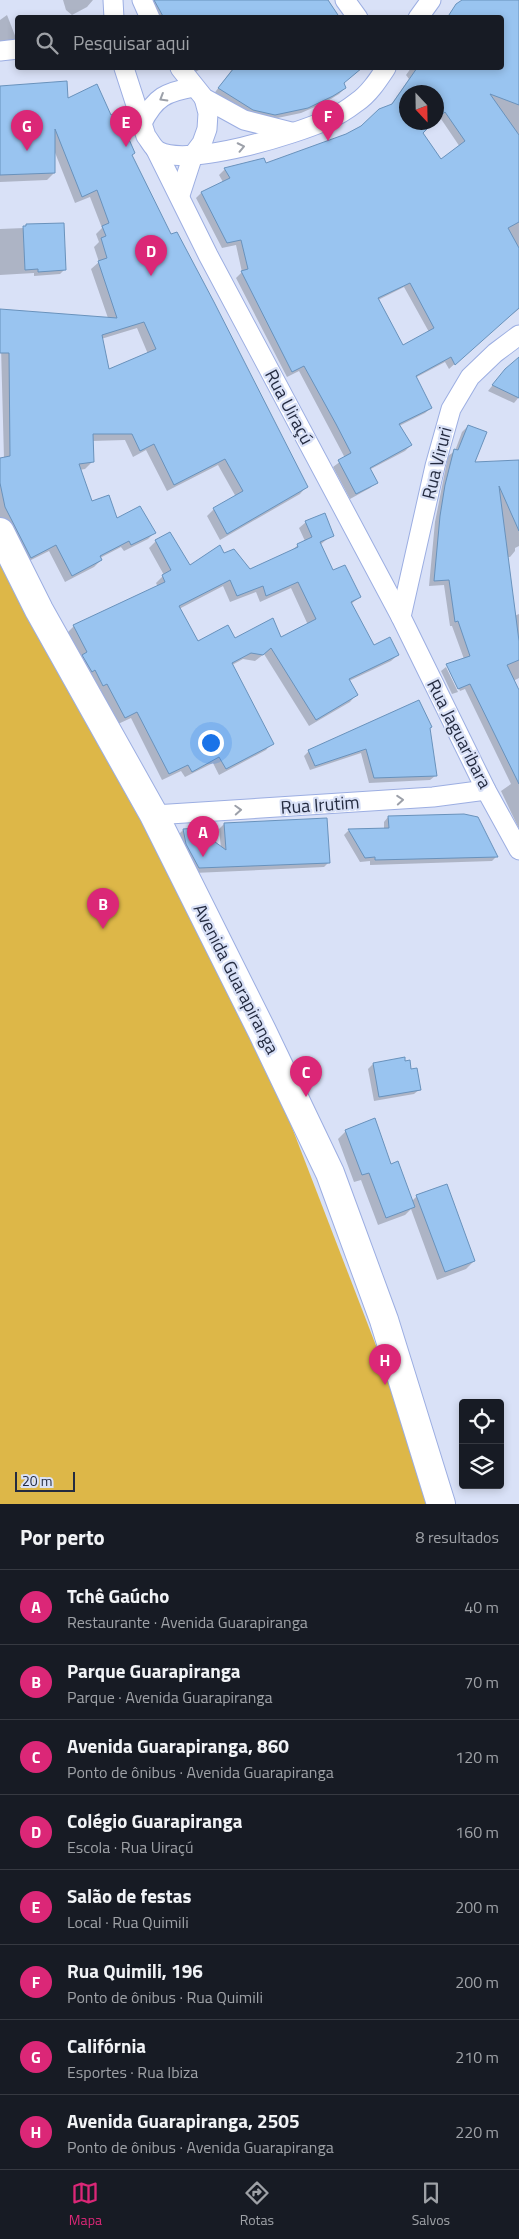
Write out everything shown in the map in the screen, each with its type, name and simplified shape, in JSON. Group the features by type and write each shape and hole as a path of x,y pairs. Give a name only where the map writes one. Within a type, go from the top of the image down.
{"main road":[{"name":"Avenida Guarapiranga","path":"0,532 39,610 154,815 262,1031 330,1173 384,1320 441,1504"}],"street":[{"path":"113,0 114,15"},
{"path":"142,0 149,15"},
{"path":"345,0 356,15"},
{"path":"420,15 431,0"},
{"path":"0,50 15,49"},
{"path":"125,70 146,136 156,150 166,154 193,155 241,148 329,120 358,102 385,70"},
{"path":"180,195 193,155 202,143 207,129 208,113 199,93 182,70"},
{"path":"142,123 154,103 177,90 199,93 244,120 293,133"},
{"name":"Rua Uiraçú","path":"156,150 208,254 401,617"},
{"name":"Rua Viruri","path":"401,617 435,466 451,409 470,377 495,353 519,335"},
{"name":"Rua Jaguaribara","path":"401,617 486,790 519,850"},
{"name":"Rua Irutim","path":"154,815 433,797 486,790"}],"shaded area":[{"path":"0,550 256,1034 437,1504 0,1504"}],"building":[{"path":"154,0 328,0 338,15 162,15"},
{"path":"462,0 519,0 519,105 490,94 519,135 519,222 508,228 519,248 519,308 455,365 451,357 416,376 432,408 399,424 412,445 370,468 378,483 356,494 338,460 351,453 304,366 292,372 241,271 248,269 241,240 227,243 201,192 230,178 224,168 264,158 266,163 346,134 361,126 379,109 392,104 399,94 399,130 426,130 423,133 441,159 465,141 444,113 444,85 405,85 416,70 504,70 504,15 449,15 456,4","holes":["410,283 434,328 403,345 378,298"]},
{"path":"232,70 360,70 344,83 346,88 333,96 308,108 275,115 253,110 218,88"},
{"path":"67,81 68,98 97,84 111,115 117,112 135,153 132,155 171,234 177,232 308,487 227,534 213,508 243,491 225,459 174,485 154,444 140,451 132,434 93,434 94,462 79,464 92,501 109,495 117,518 140,506 156,533 131,545 129,541 100,556 102,560 72,576 56,545 31,558 5,507 0,483 0,458 10,456 9,353 0,353 0,309 117,318 98,261 107,258 101,238 106,236 102,226 109,223 97,190 82,197 55,129 55,173 0,175 0,86","holes":["144,322 156,349 109,369 102,335"]},
{"path":"64,223 66,270 38,272 38,269 25,270 23,226 26,226 26,224"},
{"path":"519,357 519,398 492,385 505,369"},
{"path":"468,425 487,432 475,462 519,460 519,531 499,486 519,641 519,660 507,665 519,690 519,784 470,684 458,689 446,664 470,656 458,621 455,622 449,580 434,581 445,485 454,449 458,450"},
{"path":"325,513 334,536 320,542 333,570 345,565 361,597 351,602 374,645 390,637 399,655 349,679 358,695 316,720 271,648 263,655 251,653 232,663 274,744 226,769 219,757 192,772 188,765 169,774 137,712 125,718 107,684 103,686 95,670 92,672 82,655 87,652 73,625 165,582 162,575 171,570 155,540 170,532 190,565 220,545 224,553 234,549 250,569 298,547 297,544 312,537 305,521","holes":["230,580 237,596 263,586 266,596 298,582 316,619 281,637 273,618 235,638 228,625 198,641 179,606"]},
{"path":"419,700 432,727 430,728 437,776 374,778 366,749 315,766 308,750"},
{"path":"464,814 478,817 498,857 375,860 375,857 365,858 348,829 389,828 388,816"},
{"path":"327,818 330,863 199,868 186,844 183,829 196,828 226,850 224,823"},
{"path":"405,1057 405,1061 410,1060 411,1069 417,1068 421,1090 379,1097 373,1063"},
{"path":"375,1118 391,1164 398,1161 415,1207 386,1218 369,1173 362,1175 345,1130"},
{"path":"447,1184 475,1261 445,1272 416,1195"}],"place":[{"name":"Rua Quimili, 196","path":"328,141"},
{"name":"Salão de festas","path":"126,147"},
{"name":"Califórnia","path":"27,151"},
{"name":"Colégio Guarapiranga","path":"151,276"},
{"name":"Tchê Gaúcho","path":"203,857"},
{"name":"Parque Guarapiranga","path":"103,929"},
{"name":"Avenida Guarapiranga, 860","path":"306,1097"},
{"name":"Avenida Guarapiranga, 2505","path":"385,1385"}]}
